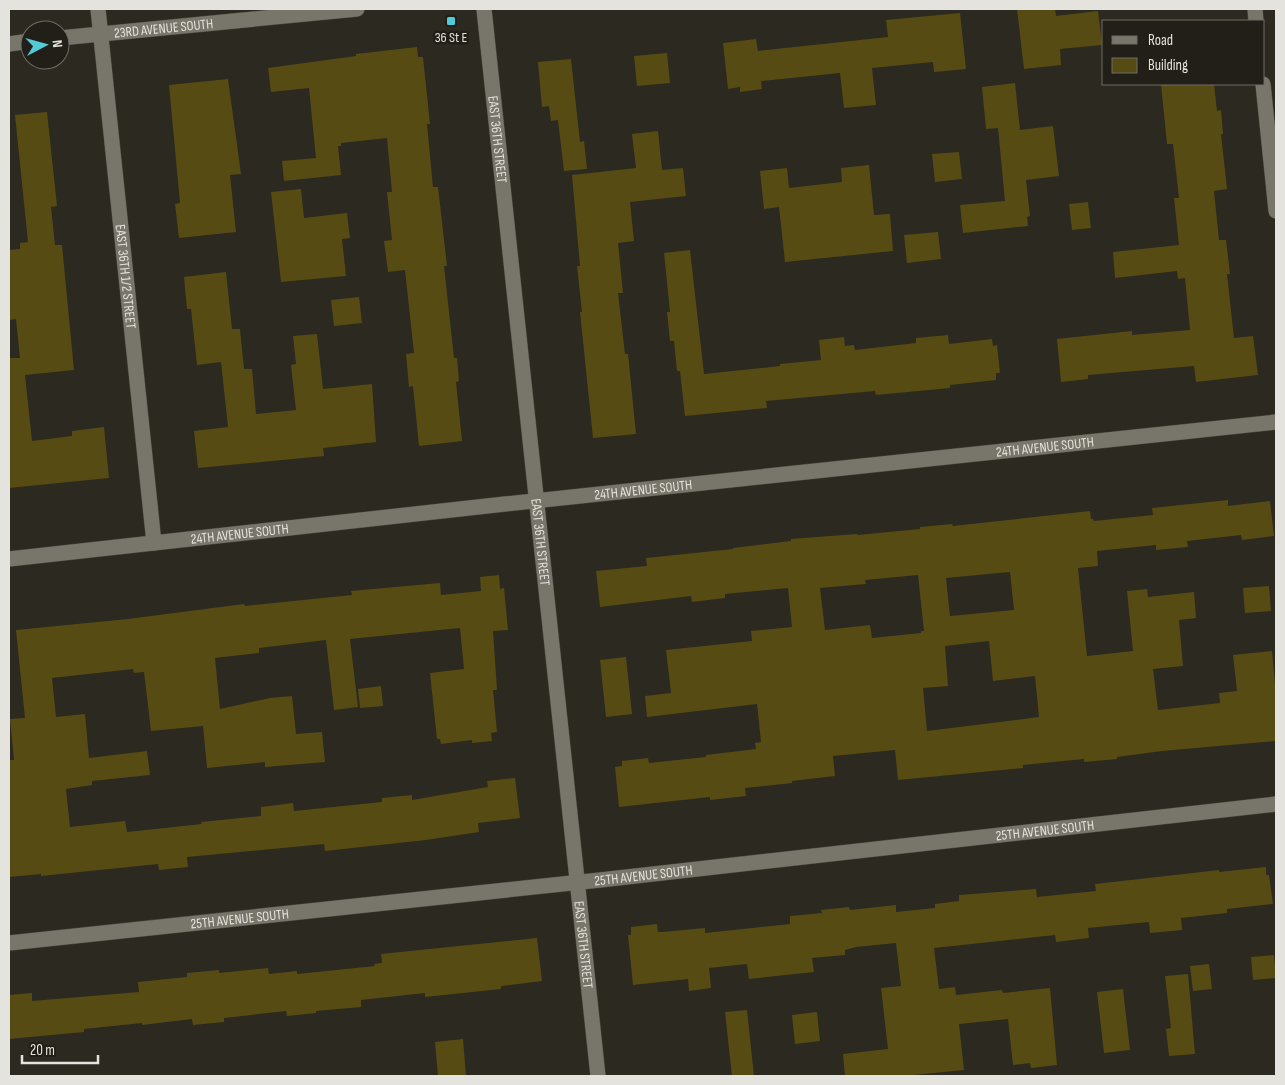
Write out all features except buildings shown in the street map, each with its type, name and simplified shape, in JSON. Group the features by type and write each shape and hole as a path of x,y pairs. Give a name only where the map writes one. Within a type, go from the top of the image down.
{"street":[{"name":"EAST 36TH 1/2 STREET","path":"98,9 154,543"},
{"name":"23RD AVENUE SOUTH","path":"70,37 357,9"},
{"name":"EAST 36TH STREET","path":"484,9 598,1076"},
{"path":"1263,85 1276,211"},
{"name":"24TH AVENUE SOUTH","path":"9,559 537,500 1276,422"},
{"name":"25TH AVENUE SOUTH","path":"9,943 1276,804"}],"place":[{"name":"36 St E","path":"451,21"}]}
